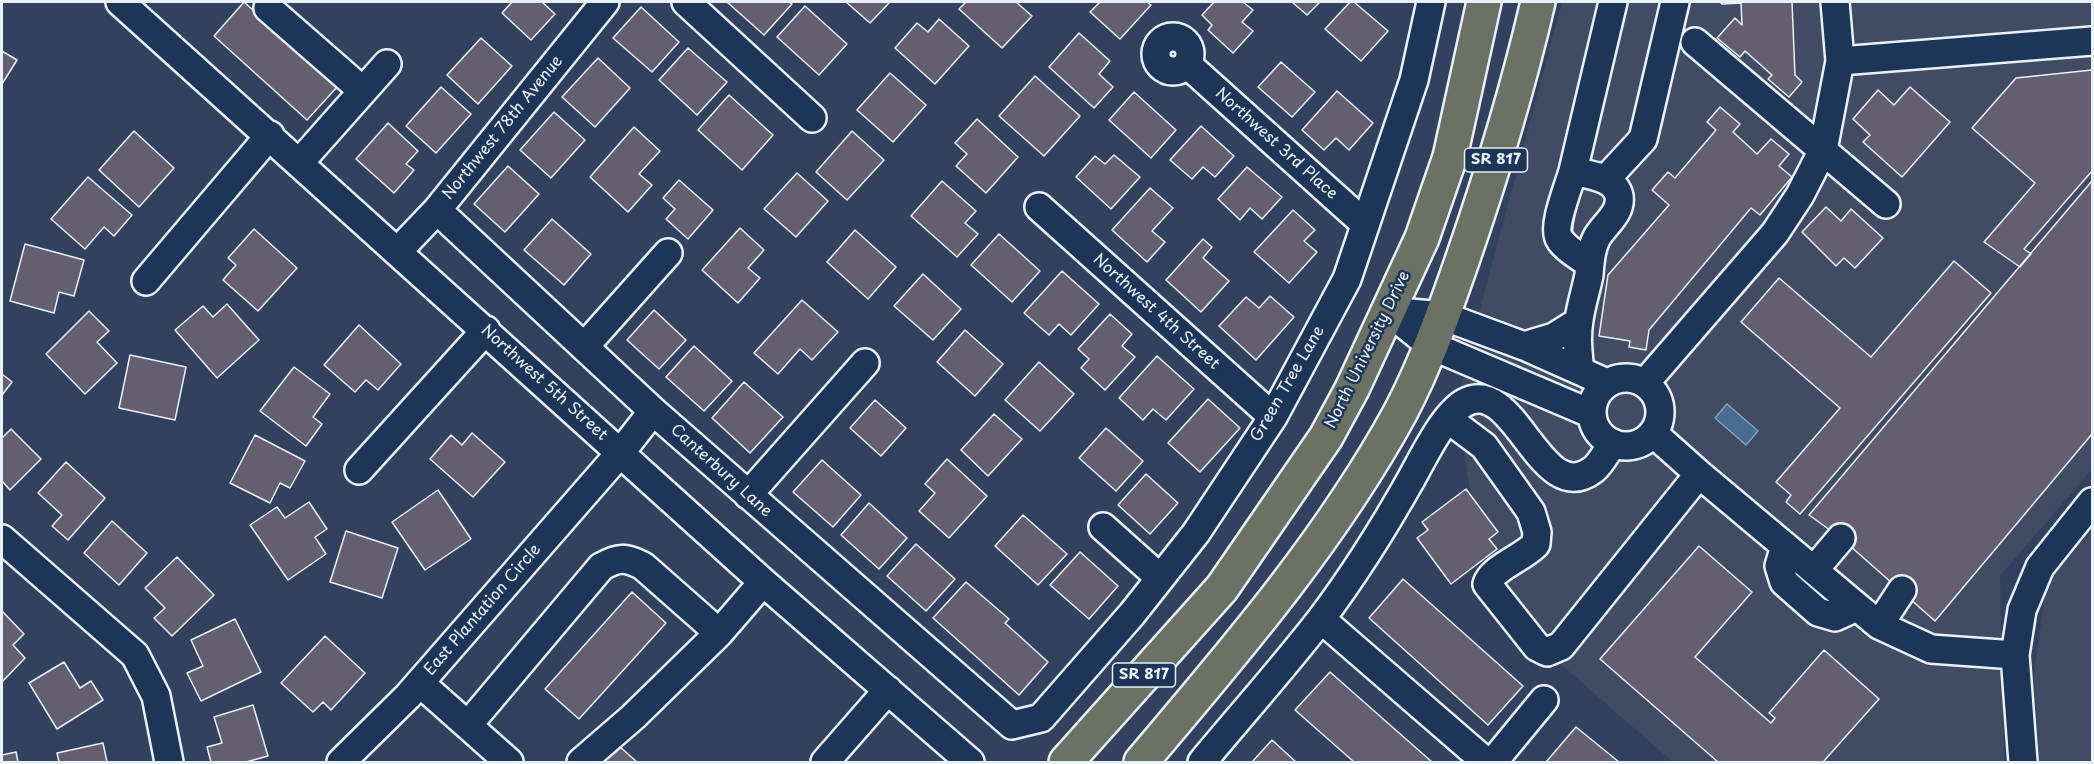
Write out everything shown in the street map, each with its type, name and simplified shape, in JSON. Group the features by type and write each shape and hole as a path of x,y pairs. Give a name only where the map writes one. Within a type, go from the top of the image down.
{"main road":[{"name":"North University Drive","path":"1066,762 1222,588 1326,437 1352,389 1422,238 1450,157 1484,2"},
{"name":"SR 817","path":"1141,762 1261,619 1356,486 1400,412 1437,330 1491,179 1538,2"}],"street":[{"name":"Northwest 5th Street","path":"120,2 764,582 970,762"},
{"name":"Northwest 78th Avenue","path":"397,252 437,210 605,2"},
{"path":"686,2 812,118"},
{"path":"1590,264 1558,239 1557,227 1573,171 1613,2"},
{"path":"1606,179 1643,139 1675,2"},
{"path":"1646,383 1775,233 1800,195 1823,150 1840,62 1835,2"},
{"name":"Green Tree Lane","path":"1012,725 1041,718 1132,614 1196,533 1273,417 1347,279 1414,80 1425,5"},
{"path":"268,8 363,91"},
{"path":"1840,62 2092,41"},
{"path":"1695,42 1886,204"},
{"path":"300,162 387,64"},
{"name":"Northwest 3rd Place","path":"1187,64 1365,224"},
{"path":"146,280 270,135"},
{"path":"1573,171 1606,179 1617,190 1619,203 1617,210 1597,236 1592,248 1578,322 1577,352 1580,371"},
{"name":"Northwest 4th Street","path":"1039,207 1273,417"},
{"name":"Canterbury Lane","path":"437,210 653,411 1012,725"},
{"path":"584,347 668,253"},
{"path":"1388,311 1437,330 1592,414"},
{"path":"1524,346 1554,337 1578,322"},
{"path":"359,470 486,330"},
{"path":"1437,330 1524,346 1607,383"},
{"path":"748,495 865,363"},
{"path":"1626,377 1646,383 1660,406 1658,425 1645,440 1635,445 1624,446 1613,443 1598,431 1592,414 1595,396 1607,383 1626,377"},
{"path":"1202,762 1321,619 1386,523 1437,434 1463,403 1477,398 1502,410 1549,466 1563,475 1579,476 1594,468 1613,443"},
{"name":"East Plantation Circle","path":"341,762 420,683 621,452 653,411"},
{"path":"1448,419 1484,446 1531,512 1537,532 1536,544 1527,553 1489,576 1486,584 1537,647 1547,652 1561,646 1700,474"},
{"path":"1653,433 1879,625 1931,649 2015,655"},
{"path":"2023,762 2015,655 2022,610 2040,567 2092,502"},
{"path":"1103,527 1160,578"},
{"path":"1814,570 1841,538"},
{"path":"2,539 135,656 156,696 169,762"},
{"path":"1785,546 1779,566 1784,582 1818,612 1835,617 1857,607"},
{"path":"468,725 601,567 615,558 632,560 643,566 719,633"},
{"path":"581,762 633,717 719,633 764,582"},
{"path":"1879,625 1902,590"},
{"path":"1321,619 1486,762"},
{"path":"420,683 509,762"},
{"path":"825,762 888,690"},
{"path":"1493,762 1545,700"}],"shaded area":[{"path":"1562,2 2092,2 2092,469 2000,576 2004,762 1673,762 1486,599 1457,404"},
{"path":"1727,404 1758,431 1746,445 1715,418"},
{"path":"2092,531 2092,762 2039,762 2034,675 2046,584"}],"building":[{"path":"244,2 338,86 307,120 214,36"},
{"path":"512,2 542,2 555,14 531,40 502,13"},
{"path":"727,2 789,2 792,4 764,35"},
{"path":"846,2 890,2 870,23"},
{"path":"966,2 1016,2 1032,16 1002,48 959,9"},
{"path":"1100,2 1147,2 1151,5 1120,39 1090,12"},
{"path":"1214,2 1243,2 1253,10 1242,22 1253,31 1233,53 1208,30 1212,25 1202,15"},
{"path":"1292,2 1320,2 1307,15"},
{"path":"1350,2 1354,2 1388,31 1361,61 1325,29"},
{"path":"1720,2 1792,2 1795,75 1802,82 1789,97 1768,79 1772,75 1745,51 1740,57 1717,38 1735,18 1742,25 1741,3 1722,4"},
{"path":"805,6 847,44 819,75 777,37"},
{"path":"641,7 679,42 652,72 613,38"},
{"path":"939,19 969,46 935,84 895,48 917,23 928,32"},
{"path":"1079,33 1110,61 1099,74 1113,87 1094,108 1049,67"},
{"path":"481,38 512,66 478,104 447,75"},
{"path":"688,48 727,82 697,115 659,80"},
{"path":"2,51 17,60 2,84"},
{"path":"598,58 630,88 595,127 562,97"},
{"path":"1281,62 1315,92 1292,117 1258,87"},
{"path":"2092,70 2092,171 2024,249 2031,254 2020,267 1984,242 2035,183 1972,128 2016,78"},
{"path":"890,73 926,105 893,142 857,110"},
{"path":"1035,76 1080,116 1044,156 999,116"},
{"path":"441,87 471,114 436,153 406,126"},
{"path":"1910,87 1950,122 1902,177 1863,142 1870,135 1853,119 1878,90 1894,105"},
{"path":"1337,91 1373,123 1349,150 1336,138 1324,150 1302,130"},
{"path":"1134,92 1176,130 1151,158 1109,120"},
{"path":"729,95 773,135 742,170 698,130"},
{"path":"1720,107 1740,124 1733,132 1757,154 1771,139 1789,154 1779,166 1792,177 1760,215 1751,208 1649,330 1646,350 1629,347 1630,341 1599,336 1608,275 1669,205 1652,190 1668,172 1675,178 1716,130 1707,122"},
{"path":"554,112 585,140 551,178 520,150"},
{"path":"977,119 1018,157 986,193 956,166 967,154 955,143"},
{"path":"388,123 418,151 406,164 414,170 394,193 356,159"},
{"path":"1201,126 1234,156 1215,177 1203,167 1192,179 1170,160"},
{"path":"634,127 660,151 639,174 652,185 628,212 590,177"},
{"path":"134,131 174,168 139,207 99,170"},
{"path":"852,131 884,160 847,200 816,172"},
{"path":"1114,155 1140,177 1111,209 1076,177 1095,156 1105,164"},
{"path":"508,166 539,194 505,232 474,204"},
{"path":"1247,167 1282,197 1262,219 1250,208 1240,220 1218,199"},
{"path":"797,173 828,201 796,237 764,209"},
{"path":"88,177 132,215 114,236 104,227 85,249 51,219"},
{"path":"679,180 713,210 688,239 666,219 675,209 663,198"},
{"path":"942,181 976,211 965,223 978,234 957,257 911,216"},
{"path":"2092,181 2092,434 1935,621 1841,538 1809,515"},
{"path":"1150,188 1173,208 1152,231 1165,242 1147,262 1112,230"},
{"path":"1826,207 1841,221 1851,209 1883,238 1855,268 1844,258 1836,266 1802,232"},
{"path":"1293,210 1315,230 1304,241 1317,252 1289,283 1254,252"},
{"path":"552,219 591,254 564,285 524,250"},
{"path":"740,228 764,250 748,268 760,278 738,303 702,270"},
{"path":"254,229 297,268 258,311 223,280 236,265 228,258"},
{"path":"855,230 896,267 868,299 827,262"},
{"path":"999,234 1040,271 1012,302 971,265"},
{"path":"1203,239 1212,247 1203,258 1229,281 1201,312 1166,280"},
{"path":"25,244 84,260 74,296 59,292 54,313 10,301"},
{"path":"1954,261 1991,293 1800,514 1786,502 1791,495 1776,482 1840,408 1741,322 1779,278 1871,357"},
{"path":"1062,271 1099,304 1071,335 1059,324 1049,335 1024,313"},
{"path":"923,274 961,309 933,340 894,306"},
{"path":"1270,296 1294,317 1256,360 1219,326 1246,297 1259,308"},
{"path":"802,300 838,332 812,360 800,349 778,374 754,353"},
{"path":"227,304 259,340 217,378 175,330 203,306 213,317"},
{"path":"654,310 686,340 659,369 627,340"},
{"path":"89,311 109,331 97,342 117,363 85,394 46,354"},
{"path":"1110,314 1132,334 1122,346 1135,357 1105,390 1081,368 1089,359 1078,349"},
{"path":"359,325 401,364 378,390 366,380 355,392 324,365"},
{"path":"965,330 1003,364 975,396 937,362"},
{"path":"694,346 732,381 704,411 666,377"},
{"path":"130,355 186,367 175,420 119,408"},
{"path":"1157,356 1194,389 1166,420 1153,409 1143,420 1119,398"},
{"path":"1039,362 1074,394 1040,431 1005,400"},
{"path":"294,367 330,394 313,417 322,424 306,446 260,411"},
{"path":"2,374 12,382 2,395"},
{"path":"744,382 783,417 750,453 712,418"},
{"path":"1208,399 1240,428 1200,472 1168,443"},
{"path":"875,400 906,428 881,456 850,428"},
{"path":"994,414 1022,439 988,476 961,450"},
{"path":"1106,428 1143,461 1116,491 1079,458"},
{"path":"11,429 41,459 10,490 2,481 2,438"},
{"path":"472,433 505,462 473,497 430,459 451,435 462,445"},
{"path":"255,435 305,461 290,488 280,483 270,503 230,483"},
{"path":"947,459 987,496 949,538 919,511 935,493 925,484"},
{"path":"822,460 861,495 833,527 793,492"},
{"path":"66,462 105,498 68,540 52,526 62,515 38,493"},
{"path":"1146,474 1178,503 1150,534 1118,505"},
{"path":"1466,489 1498,532 1489,539 1497,549 1451,584 1417,538 1428,530 1422,522"},
{"path":"438,490 471,539 425,570 392,522"},
{"path":"309,502 327,529 315,537 326,554 288,580 250,525 277,507 285,518"},
{"path":"869,503 907,538 879,569 841,535"},
{"path":"1023,515 1067,554 1038,585 995,546"},
{"path":"112,521 147,553 119,585 84,553"},
{"path":"346,531 398,548 382,598 330,582"},
{"path":"916,544 955,579 926,611 887,576"},
{"path":"1699,546 1752,592 1695,657 1771,723 1775,718 1769,713 1824,650 1879,699 1823,762 1718,762 1600,659"},
{"path":"1080,552 1118,586 1089,619 1050,585"},
{"path":"177,557 214,595 172,636 154,618 165,608 145,588"},
{"path":"1403,579 1523,686 1488,725 1369,618"},
{"path":"966,582 1009,619 1005,623 1048,662 1019,695 933,618"},
{"path":"632,592 666,623 579,719 545,689"},
{"path":"2,611 24,634 13,645 25,658 2,682"},
{"path":"235,619 261,672 201,701 187,673 203,666 191,640"},
{"path":"325,636 365,673 331,710 323,702 313,712 281,683"},
{"path":"64,662 80,688 91,681 103,700 57,729 29,683"},
{"path":"1330,672 1432,762 1354,762 1295,710"},
{"path":"253,705 268,756 246,762 211,762 207,747 222,743 214,717"},
{"path":"1576,727 1619,762 1546,762"},
{"path":"1272,740 1296,762 1252,762"},
{"path":"103,743 107,762 59,762 57,753"},
{"path":"619,746 637,762 604,762"},
{"path":"16,752 18,762 2,762 2,755"}]}
